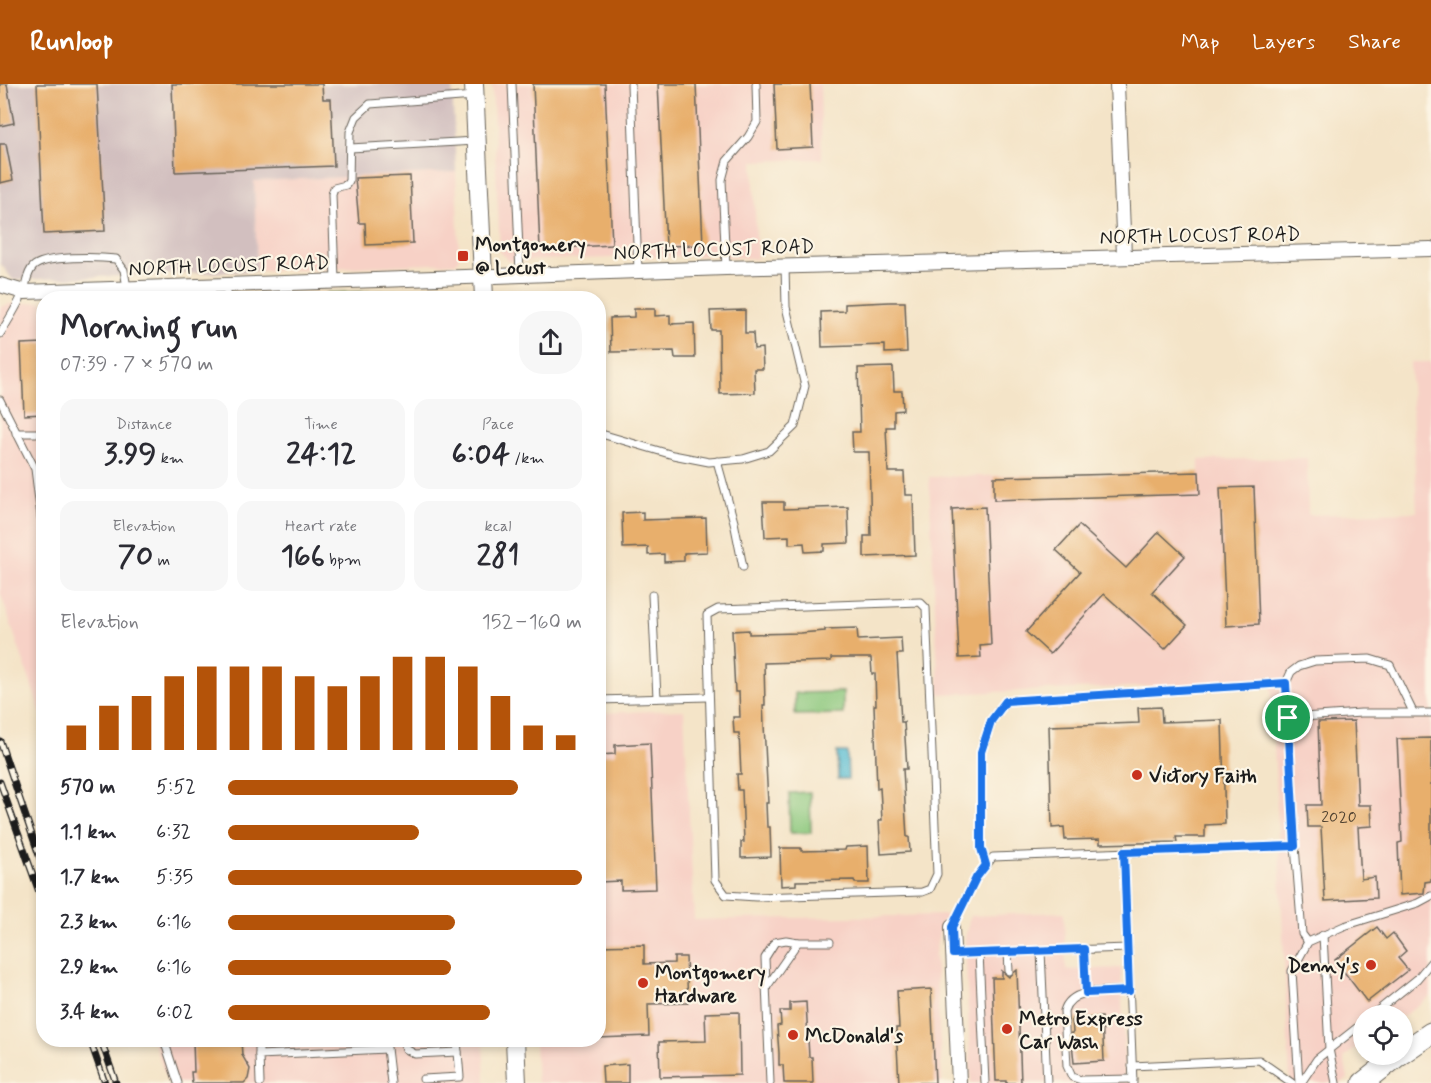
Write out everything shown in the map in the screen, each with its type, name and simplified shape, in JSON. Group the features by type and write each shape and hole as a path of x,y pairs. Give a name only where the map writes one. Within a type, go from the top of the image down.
{"main road":[{"path":"474,90 484,291"},
{"path":"1413,1046 1431,1033"},
{"path":"515,1047 517,1083"},
{"path":"1363,1083 1387,1065"}],"street":[{"path":"1117,84 1124,256"},
{"name":"NORTH LOCUST ROAD","path":"50,291 483,275 1431,249"},
{"name":"NORTH LOCUST ROAD","path":"0,285 24,292 36,292"},
{"path":"952,927 959,1083"}],"lane":[{"path":"512,84 520,274"},
{"path":"631,84 638,271"},
{"path":"726,268 722,180 727,161 748,137 757,122 756,84"},
{"path":"335,280 332,194 334,188 346,185 350,181 350,132 356,117 370,104 474,90"},
{"path":"350,148 477,141"},
{"path":"0,334 24,292 28,276 34,265 45,261 116,259 124,270 127,288"},
{"path":"606,435 673,455 709,462 743,459 769,451 795,426 805,386 786,307 785,266"},
{"path":"227,284 227,291"},
{"path":"0,400 35,469 36,477"},
{"path":"16,434 36,433"},
{"path":"717,461 734,522 743,567"},
{"path":"652,595 657,699"},
{"path":"920,602 926,608 937,874 930,889 922,892 827,895 756,897 726,895 715,880 708,697 707,615 718,609 920,602"},
{"path":"1308,942 1302,934 1295,846 1286,683 1291,672 1299,666 1316,661 1370,659 1390,665 1413,712"},
{"path":"986,865 981,848 981,752 991,721 1006,701 1286,683"},
{"path":"606,700 708,697"},
{"path":"1288,718 1361,713 1431,713"},
{"path":"952,927 976,878 993,857 1295,846"},
{"path":"1124,852 1133,1081 1081,1080 1071,1077 1066,1066 1064,1011 1066,1004 1073,996 1086,993 1129,991"},
{"path":"1300,1083 1292,971 1308,942 1344,926 1418,903 1431,896"},
{"path":"1323,935 1329,1049 1336,1083"},
{"path":"770,1083 765,958 775,942 786,940 830,942"},
{"path":"766,988 798,942"},
{"path":"953,954 1128,948"},
{"path":"1084,949 1086,993"},
{"path":"1041,951 1047,1083"},
{"path":"1008,952 1009,971"},
{"path":"979,953 985,1083"},
{"path":"1385,1005 1417,979 1431,962"},
{"path":"1300,1083 1317,1059 1353,1030"},
{"path":"166,1047 178,1083"},
{"path":"258,1047 260,1083"},
{"path":"405,1047 415,1054 458,1052"},
{"path":"423,1079 460,1077 458,1047"},
{"path":"259,1054 387,1049 391,1083"},
{"path":"1132,1066 1260,1060 1292,1083"}],"shaded area":[{"path":"0,84 452,84 456,172 254,181 257,271 13,280 0,263"},
{"path":"492,84 820,84 822,159 753,161 757,259 714,255 507,261 507,258 500,252"},
{"path":"456,172 459,257 456,263 257,271 254,181"},
{"path":"36,302 36,698 0,592 0,307 9,304"},
{"path":"1410,362 1431,362 1431,996 1413,1009 1413,1005 1353,1005 1353,1050 1344,1057 1348,1079 1340,1083 1290,1083 1271,682 939,694 929,477 1199,472 1199,460 1307,458 1308,515 1417,512"},
{"path":"684,710 694,920 949,915 941,922 935,953 942,1083 537,1083 535,1047 606,1047 606,713"},
{"path":"1064,912 1066,970 1121,968 1125,1083 971,1083 965,938 970,916"},
{"path":"155,1047 483,1047 485,1083 168,1083"}],"green space":[{"path":"843,692 843,714 795,715 795,693"},
{"path":"810,792 811,833 790,833 789,793"}],"water":[{"path":"837,752 847,752 848,779 838,779"}],"building":[{"path":"0,84 7,84 14,123 0,126"},
{"path":"37,84 97,84 105,231 44,234"},
{"path":"172,84 322,84 323,99 331,99 334,166 175,172"},
{"path":"533,84 605,84 612,245 540,249"},
{"path":"658,84 696,84 703,245 666,246"},
{"path":"774,84 810,84 813,147 777,149"},
{"path":"0,144 6,144 13,180 0,183"},
{"path":"410,176 413,243 366,245 365,223 359,223 355,178"},
{"path":"905,302 907,352 885,353 885,345 822,347 821,312 845,311 845,304"},
{"path":"634,309 655,309 655,316 670,315 670,324 694,323 695,358 675,358 674,351 611,352 610,318 634,317"},
{"path":"745,310 745,333 753,333 754,349 762,348 763,369 754,369 755,393 720,394 719,330 711,330 710,311"},
{"path":"36,343 36,414 24,415 21,344"},
{"path":"893,367 894,391 902,391 903,410 894,411 894,427 886,427 888,472 904,472 905,495 913,495 915,555 864,557 864,536 871,536 869,452 853,452 852,432 860,432 858,368"},
{"path":"1199,472 1200,494 994,500 994,477"},
{"path":"1254,487 1259,624 1226,626 1220,488"},
{"path":"763,502 784,502 784,509 848,507 849,543 824,544 824,551 805,552 804,543 789,544 789,536 765,537"},
{"path":"985,507 991,645 980,646 981,657 959,658 952,509"},
{"path":"643,512 643,520 706,518 707,552 684,553 684,561 664,562 664,554 648,555 648,547 623,548 622,513"},
{"path":"1079,525 1126,568 1159,532 1185,556 1152,592 1187,625 1165,649 1104,594 1050,654 1026,632 1080,572 1056,550"},
{"path":"857,628 858,640 901,638 902,654 897,654 901,722 904,722 907,769 903,769 910,852 881,854 879,820 882,820 880,788 877,789 875,674 872,674 871,658 831,658 831,661 764,663 765,705 763,705 768,803 766,803 771,857 741,858 741,842 744,842 742,790 738,790 737,774 741,774 739,733 734,733 733,717 740,717 739,692 735,692 732,631 749,630 749,634 800,633 825,631 825,629"},
{"name":"Victory Faith","path":"1161,707 1162,722 1222,720 1225,824 1205,825 1205,837 1176,837 1177,842 1100,844 1100,839 1065,840 1064,827 1052,828 1049,726 1139,723 1138,708"},
{"path":"1354,721 1358,805 1371,805 1372,826 1358,827 1361,879 1375,877 1376,898 1325,901 1321,827 1308,827 1307,805 1321,805 1318,722"},
{"path":"1431,738 1431,881 1425,882 1424,893 1400,895 1398,843 1402,842 1397,739"},
{"path":"650,743 656,889 621,890 621,881 606,882 606,755 615,754 615,745"},
{"path":"868,846 869,883 855,883 854,880 796,881 796,885 781,886 780,848 801,848 801,851 845,850 846,847"},
{"name":"Denny's","path":"1377,927 1386,939 1393,933 1406,951 1398,958 1408,970 1367,1002 1335,960"},
{"name":"Montgomery Hardware","path":"644,945 644,964 674,963 674,957 686,957 688,1003 648,1004 649,1036 606,1038 606,946"},
{"name":"Metro Express Car Wash","path":"1017,970 1021,1083 1006,1083 1006,1081 996,1081 992,978 1002,978 1002,971 1009,977"},
{"path":"931,989 935,1083 899,1083 896,1028 899,1028 897,991"},
{"name":"McDonald's","path":"806,1002 813,1083 784,1083 783,1065 779,1065 777,1026 781,1025 780,1011 790,1011 790,1003"},
{"path":"739,1012 740,1075 660,1077 659,1042 706,1041 705,1013"},
{"path":"1102,1017 1104,1061 1074,1063 1072,1019"},
{"path":"193,1047 241,1047 242,1055 250,1069 248,1079 244,1083 192,1083 191,1072 194,1072"},
{"path":"628,1064 628,1083 603,1083 602,1066"}],"railway":[{"path":"0,741 36,847"},
{"path":"0,782 36,883"},
{"path":"92,1047 105,1083"},
{"path":"103,1047 116,1083"}],"place":[{"name":"Montgomery @ Locust","path":"463,256"},
{"name":"Victory Faith","path":"1137,775"},
{"name":"Denny's","path":"1371,965"},
{"name":"Montgomery Hardware","path":"643,983"},
{"name":"Metro Express Car Wash","path":"1007,1029"},
{"name":"McDonald's","path":"793,1035"}],"route":[{"path":"1286,683 1288,718 1295,846 1124,852 1129,991 1086,993 1084,949 953,954 952,927 976,878 986,865 981,848 981,752 991,721 1006,701 1286,683"}]}
